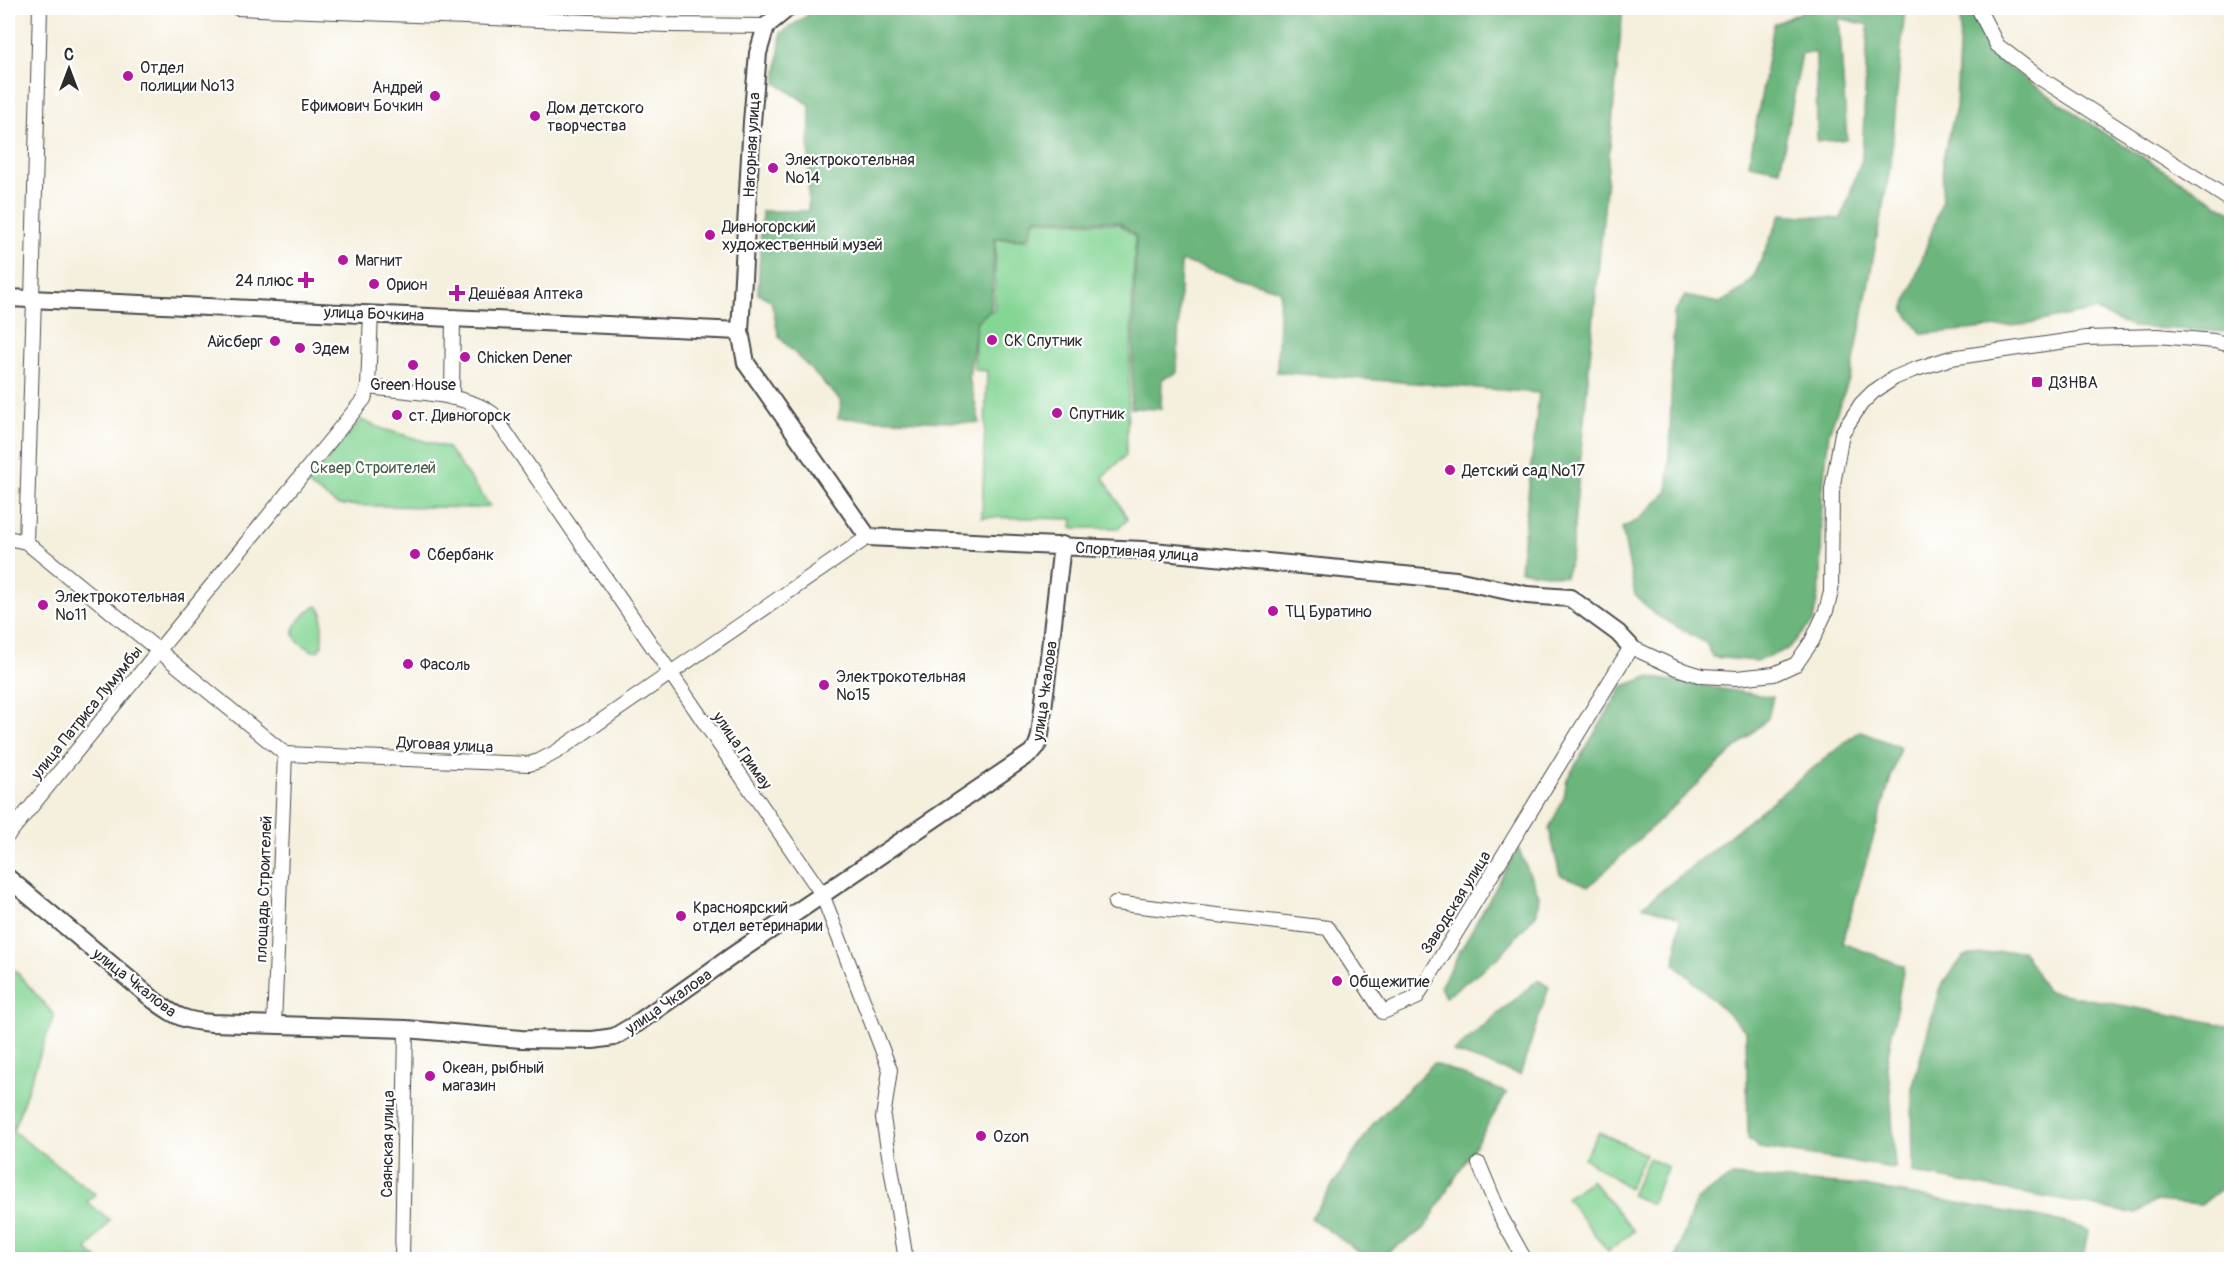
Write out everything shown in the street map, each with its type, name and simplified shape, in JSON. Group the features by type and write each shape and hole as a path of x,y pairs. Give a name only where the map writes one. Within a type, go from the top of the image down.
{"main road":[{"path":"766,26 788,8"},
{"name":"Нагорная улица","path":"740,331 755,71 766,26"},
{"name":"улица Бочкина","path":"8,298 740,331"},
{"path":"740,331 746,363 868,537"},
{"name":"Спортивная улица","path":"868,537 1142,550 1456,580 1527,595 1570,598 1618,633 1631,647"},
{"name":"улица Чкалова","path":"8,878 140,989 178,1017 196,1022 406,1029 521,1039 593,1040 614,1037 1031,753 1037,746 1040,735 1062,545"}],"street":[{"path":"26,542 40,8"},
{"path":"237,8 437,12 667,25 766,26"},
{"path":"1978,8 1997,45 2040,78 2232,201"},
{"name":"улица Патриса Лумумбы","path":"8,835 364,399 368,387 371,313"},
{"path":"452,398 453,317"},
{"path":"1631,647 1676,668 1702,676 1737,678 1774,674 1796,664 1812,641 1826,611 1831,592 1832,489 1834,466 1842,433 1861,404 1873,392 1894,378 1951,358 2086,338 2158,336 2232,345"},
{"name":"улица Гримау","path":"368,387 452,398 482,406 493,414 822,894 890,1070 883,1118 906,1260"},
{"name":"Дуговая улица","path":"285,754 506,764 535,763 556,752 868,537"},
{"path":"8,538 26,542 285,754"},
{"name":"Заводская улица","path":"1115,903 1328,928 1383,1012 1416,998 1631,647"},
{"name":"площадь Строителей","path":"274,1025 285,754"},
{"name":"Саянская улица","path":"402,1260 406,1029"},
{"path":"1479,1164 1501,1217 1525,1260"}],"green space":[{"path":"818,8 1623,8 1571,558 1565,577 1520,570 1539,393 1277,372 1280,290 1181,261 1177,373 1162,379 1161,409 1131,408 1136,236 1119,222 1034,218 1027,238 995,238 991,310 977,321 969,378 980,423 838,418 842,402 779,337 771,300 758,294 762,211 808,211 810,105 776,83 781,33"},
{"path":"1802,8 1905,8 1890,168 1852,372 1829,432 1822,498 1821,579 1813,622 1787,649 1757,661 1713,657 1706,643 1654,614 1635,595 1622,528 1638,520 1668,491 1674,313 1685,296 1720,303 1743,289 1755,274 1781,214 1841,219 1862,159 1868,25 1839,18 1847,140 1817,141 1816,53 1802,53 1780,170 1749,164 1774,24 1802,12"},
{"path":"1961,8 1972,8 1996,59 2110,137 2231,212 2231,332 2131,327 2095,310 2020,325 1922,334 1904,310 1942,202 1943,158 1956,108"},
{"name":"Спутник","path":"1035,220 1119,224 1135,237 1126,455 1103,477 1126,516 1127,520 1119,528 1072,528 1073,519 982,517 987,371 974,370 976,311 994,311 996,239 1029,240"},
{"name":"Сквер Строителей","path":"361,420 383,429 448,448 490,506 477,508 338,505 307,484"},
{"path":"317,606 322,611 322,645 318,651 313,651 297,640 294,631 302,618"},
{"path":"1648,677 1773,697 1768,718 1589,886 1560,875 1549,829 1564,797 1567,779 1623,686"},
{"path":"1859,731 1900,747 1842,943 1904,966 1886,1066 1890,1082 1895,1168 1759,1148 1748,1139 1746,1031 1675,964 1680,918 1643,906"},
{"path":"1518,848 1539,895 1537,913 1498,958 1445,997 1440,987"},
{"path":"2022,950 2047,991 2231,1026 2231,1181 2201,1205 2156,1201 2135,1214 1913,1173 1912,1088 1940,987 1964,956"},
{"path":"8,970 15,970 54,1015 13,1131 95,1194 87,1202 110,1220 87,1250 97,1258 95,1259 8,1259"},
{"path":"1538,980 1549,987 1520,1075 1453,1052"},
{"path":"1434,1063 1507,1093 1424,1229 1377,1259 1369,1259 1311,1218 1374,1123"},
{"path":"1599,1132 1645,1154 1629,1188 1584,1158"},
{"path":"1649,1158 1668,1167 1651,1204 1631,1195"},
{"path":"1732,1176 1864,1186 2063,1222 2088,1230 2083,1259 1675,1259 1696,1200"},
{"path":"1591,1180 1634,1231 1608,1251 1566,1198"}],"place":[{"name":"Отдел полиции №13","path":"128,76"},
{"name":"Андрей Ефимович Бочкин","path":"435,96"},
{"name":"Дом детского творчества","path":"535,116"},
{"name":"Электрокотельная №14","path":"773,168"},
{"name":"Дивногорский художественный музей","path":"710,235"},
{"name":"Магнит","path":"343,260"},
{"name":"24 плюс","path":"306,280"},
{"name":"Орион","path":"374,284"},
{"name":"Дешёвая Аптека","path":"457,293"},
{"name":"СК Спутник","path":"992,340"},
{"name":"Айсберг","path":"275,341"},
{"name":"Эдем","path":"300,348"},
{"name":"Chicken Dener","path":"465,357"},
{"name":"Green House","path":"413,365"},
{"name":"ДЗНВА","path":"2037,382"},
{"name":"Спутник","path":"1057,413"},
{"name":"ст. Дивногорск","path":"397,415"},
{"name":"Детский сад №17","path":"1450,470"},
{"name":"Сбербанк","path":"415,554"},
{"name":"Электрокотельная №11","path":"43,605"},
{"name":"ТЦ Буратино","path":"1273,611"},
{"name":"Фасоль","path":"408,664"},
{"name":"Электрокотельная №15","path":"824,685"},
{"name":"Красноярский отдел ветеринарии","path":"681,916"},
{"name":"Общежитие","path":"1337,981"},
{"name":"Океан, рыбный магазин","path":"430,1076"},
{"name":"Ozon","path":"981,1136"}]}
